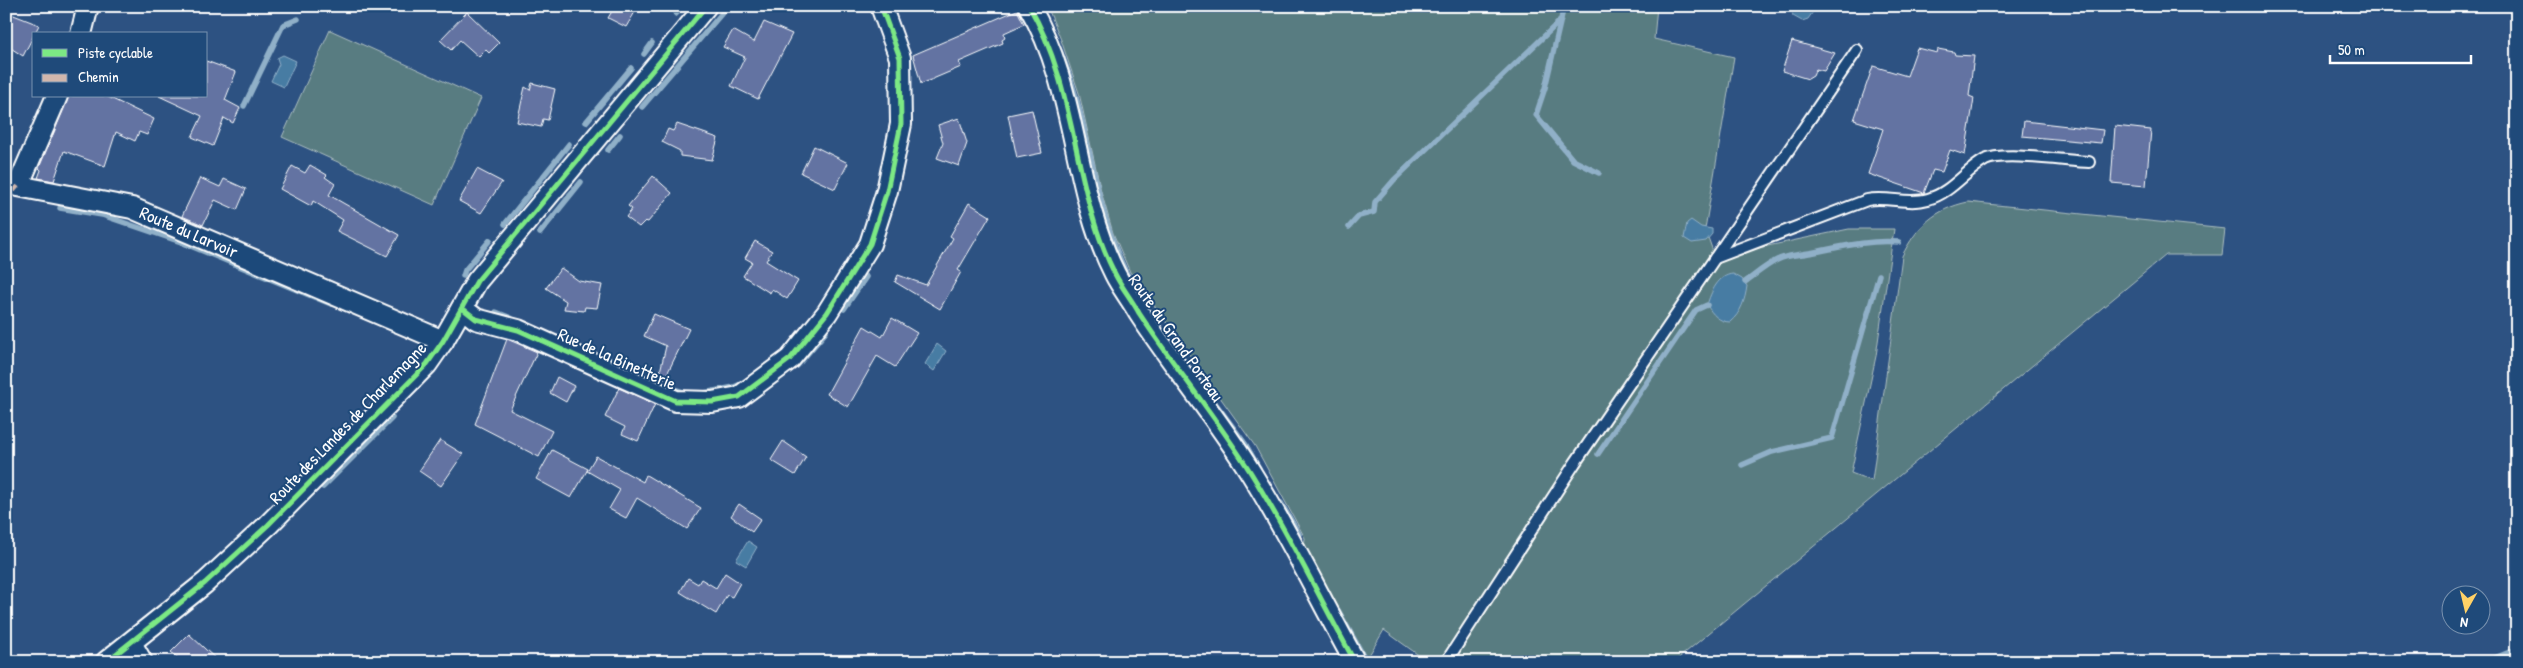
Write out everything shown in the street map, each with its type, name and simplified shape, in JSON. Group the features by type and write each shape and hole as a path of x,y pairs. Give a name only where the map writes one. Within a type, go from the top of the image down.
{"street":[{"path":"82,32 88,6"},
{"name":"Route des Landes de Charlemagne","path":"106,662 205,583 301,494 427,364 443,341 477,281 706,6"},
{"name":"Rue de la Binetterie","path":"462,308 476,319 518,330 676,401 712,402 739,397 790,359 827,313 870,244 887,191 901,124 900,58 881,6"},
{"name":"Route du Grand Porteau","path":"1029,6 1038,20 1066,99 1099,238 1116,275 1167,356 1207,407 1252,474 1355,662"},
{"name":"Route du Larvoir","path":"56,98 18,186 132,208 443,341"},
{"path":"131,643 142,662"}],"lane":[{"path":"1446,662 1575,463 1857,50"},
{"path":"1715,258 1867,200 1877,198 1927,200 1940,195 1977,165 1997,156 2089,162"}],"green space":[{"path":"1047,6 1657,6 1654,39 1734,57 1705,229 1715,257 1849,229 1894,229 1876,356 1851,473 1872,481 1902,256 1914,236 1928,220 1937,214 1956,205 1968,202 2225,229 2222,255 2166,255 1674,662 1428,662 1384,630 1365,662 1355,662 1303,558 1305,538 1255,446 1130,272 1113,233 1101,191 1079,93"},
{"path":"330,30 481,98 434,205 282,137"}],"water":[{"path":"1791,6 1817,6 1808,19 1802,21 1793,16"},
{"path":"283,55 296,61 284,87 271,81 279,64 277,58"},
{"path":"1691,220 1701,227 1712,229 1712,234 1706,241 1692,243 1684,238 1687,223"},
{"path":"1733,274 1742,279 1747,286 1740,310 1730,322 1726,322 1716,317 1707,305 1719,281 1723,277"},
{"path":"937,344 946,351 934,371 925,364"},
{"path":"748,541 757,547 746,566 736,560"}],"building":[{"path":"615,6 625,6 635,12 626,27 608,18"},
{"path":"1017,10 1024,24 1004,33 1003,43 959,62 961,67 921,84 913,55"},
{"path":"6,12 39,25 35,32 32,32 32,39 23,56 6,45"},
{"path":"467,12 499,43 489,53 486,50 479,57 460,40 451,50 440,40"},
{"path":"764,22 792,34 758,99 731,86 745,57 723,47 733,30 754,42"},
{"path":"1792,41 1835,53 1824,71 1816,69 1813,76 1808,79 1782,71"},
{"path":"1917,48 1937,53 1938,49 1954,52 1955,55 1974,56 1969,96 1974,98 1965,155 1950,150 1942,172 1933,170 1924,193 1868,174 1883,129 1854,120 1873,66 1907,76"},
{"path":"208,62 236,72 225,100 240,108 233,123 224,118 213,146 192,137 202,116 163,98 208,98"},
{"path":"532,83 555,89 548,120 543,119 541,127 517,122 525,87 530,90"},
{"path":"68,98 110,98 154,119 147,135 139,132 135,141 116,132 105,166 64,151 54,181 38,178 41,170 39,168"},
{"path":"1032,110 1042,153 1017,158 1008,115"},
{"path":"959,118 967,143 959,166 937,158 943,143 938,125"},
{"path":"2024,121 2103,130 2101,143 2022,136"},
{"path":"677,124 718,138 712,160 680,156 680,151 662,142 668,129 673,131"},
{"path":"2115,126 2151,130 2146,186 2111,183"},
{"path":"814,146 848,163 835,189 801,173"},
{"path":"310,165 327,175 325,177 335,184 329,195 399,235 387,256 337,231 343,220 313,201 311,206 280,189 292,166 305,173"},
{"path":"477,169 502,182 481,213 459,201"},
{"path":"653,176 672,193 648,222 645,221 639,227 626,217 632,209 628,206"},
{"path":"200,178 220,187 224,179 246,189 237,210 215,200 203,225 182,216"},
{"path":"969,203 990,216 958,270 961,272 940,309 895,282 898,275 926,285 953,238 950,236"},
{"path":"755,241 772,251 766,261 798,281 787,299 772,289 770,293 743,276 752,262 745,258"},
{"path":"561,268 579,281 602,285 597,308 585,307 584,311 564,309 566,301 546,288"},
{"path":"654,314 689,329 665,378 659,376 666,346 644,336"},
{"path":"892,318 917,333 895,367 877,356 848,407 827,394 864,326 882,337"},
{"path":"507,339 537,352 510,410 552,431 539,457 475,424"},
{"path":"557,377 574,386 566,402 550,393"},
{"path":"619,388 655,404 638,441 622,434 625,427 605,417"},
{"path":"440,440 463,454 441,486 419,471"},
{"path":"783,441 806,457 795,475 771,460"},
{"path":"552,450 588,469 571,498 536,479"},
{"path":"596,456 643,482 646,475 701,508 687,529 637,498 626,518 609,509 620,490 587,471"},
{"path":"739,504 761,519 752,532 731,516"},
{"path":"725,573 740,583 732,597 727,595 716,614 680,592 688,578 698,584 701,579 716,588"},
{"path":"189,634 219,662 182,662 171,652"}],"waterway":[{"path":"676,14 683,6"},
{"path":"642,107 728,6"},
{"path":"1564,6 1545,88 1536,115 1573,160 1599,173"},
{"path":"244,106 283,25 298,19"},
{"path":"1349,227 1359,216 1374,212 1375,202 1394,180 1561,20"},
{"path":"644,54 652,43"},
{"path":"1057,44 1069,74 1078,105 1109,230 1120,260 1135,289"},
{"path":"586,122 631,68"},
{"path":"608,150 620,135"},
{"path":"505,224 569,144"},
{"path":"540,233 581,182"},
{"path":"60,208 102,215 181,242 331,304"},
{"path":"463,276 465,270 490,240"},
{"path":"1745,282 1768,265 1786,257 1866,243 1899,242"},
{"path":"1742,465 1772,452 1832,438 1879,275"},
{"path":"844,309 866,277"},
{"path":"1598,454 1696,310 1707,305"},
{"path":"496,312 511,318"},
{"path":"797,366 826,332"},
{"path":"603,357 626,367"},
{"path":"1190,369 1246,445 1259,468"},
{"path":"704,393 734,387 743,383"},
{"path":"665,386 687,393"},
{"path":"323,487 392,418"},
{"path":"1281,503 1299,534"},
{"path":"1338,610 1367,662"},
{"path":"2485,662 2517,649"}],"marked path":[{"path":"6,200 18,186"},
{"path":"2507,662 2517,658"}],"cycle path":[{"path":"106,662 205,583 268,525 427,364 443,341 477,281 706,6"},
{"path":"462,308 476,319 518,330 676,401 712,402 739,397 790,359 827,313 870,244 887,191 901,124 900,58 881,6"},
{"path":"1029,6 1045,38 1057,71 1090,208 1101,242 1115,274 1139,313 1251,473 1355,662"}]}
